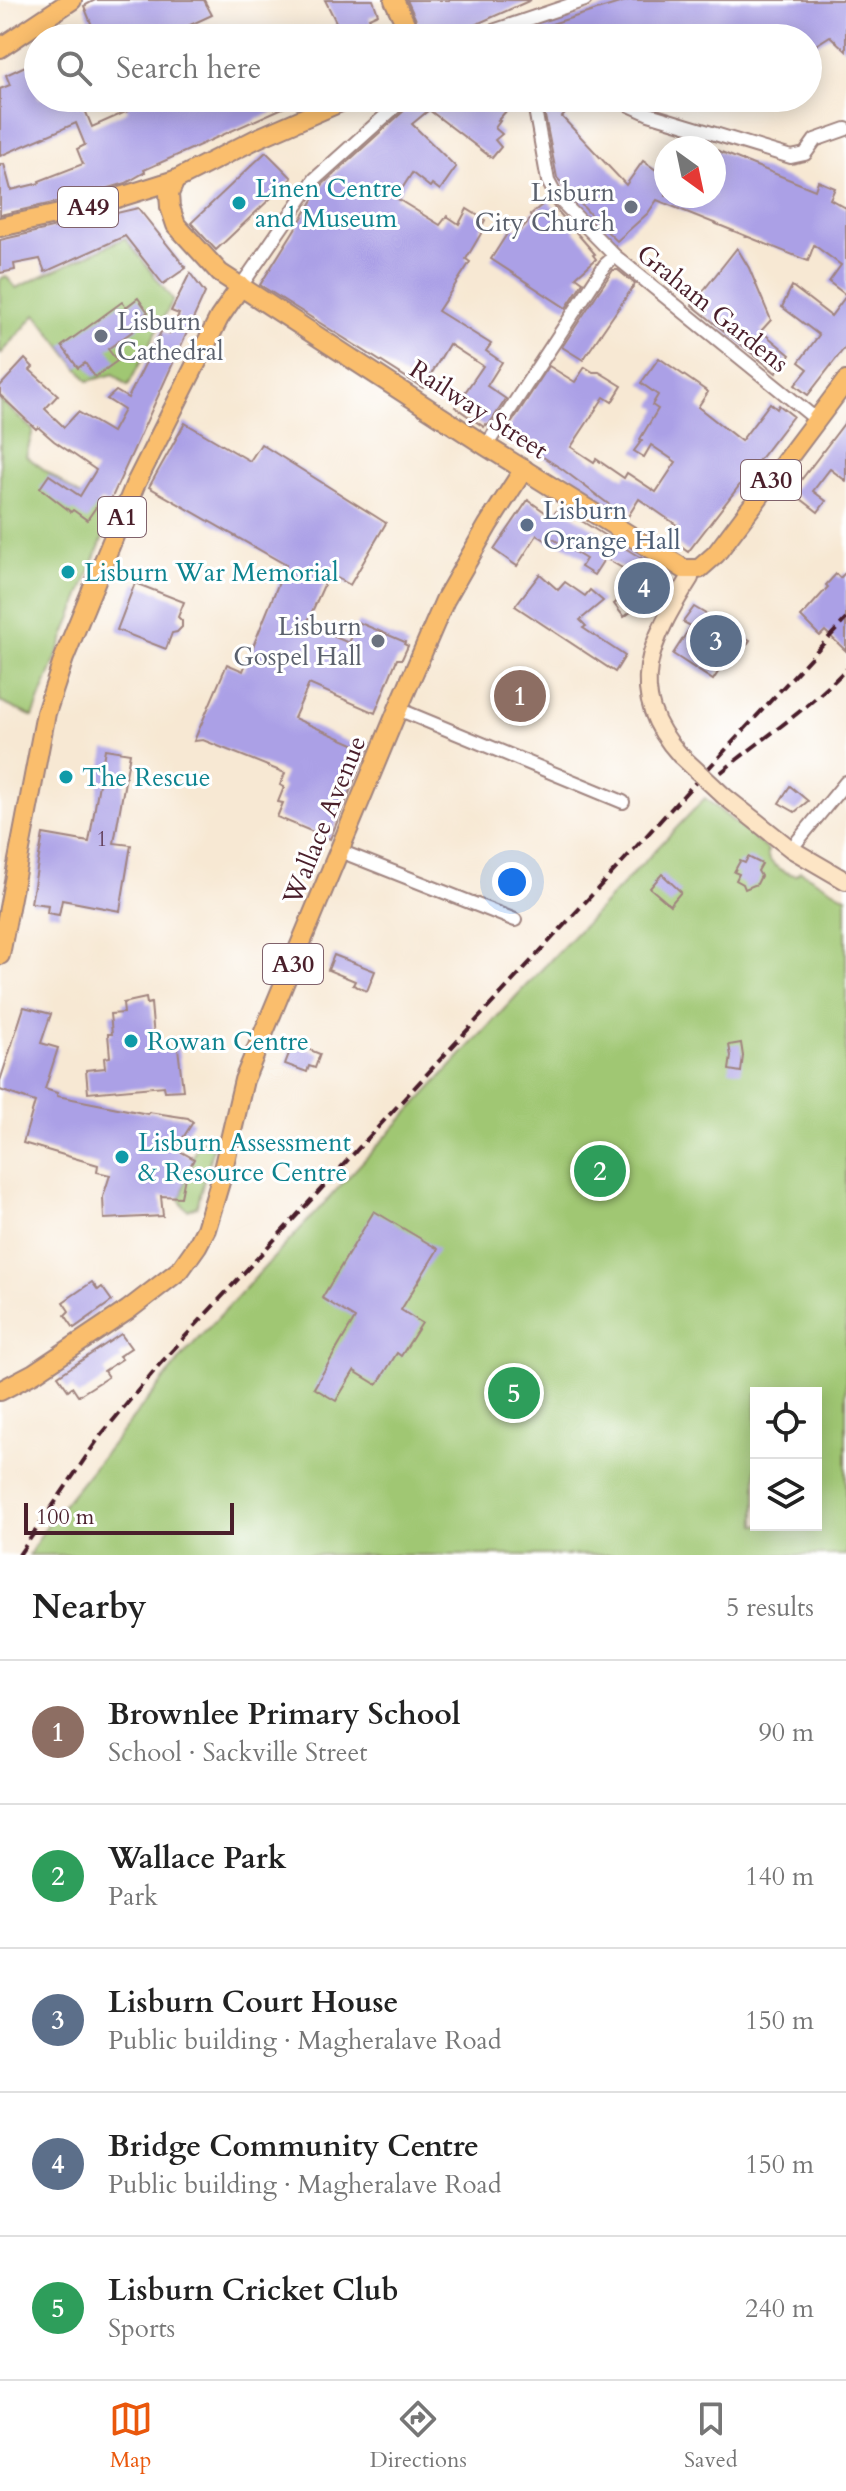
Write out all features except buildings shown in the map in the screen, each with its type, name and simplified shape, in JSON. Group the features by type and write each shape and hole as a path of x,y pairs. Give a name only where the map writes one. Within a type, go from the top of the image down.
{"main road":[{"path":"36,24 72,0"},
{"path":"394,0 405,24"},
{"path":"0,48 24,32"},
{"path":"175,180 318,112"},
{"name":"A49","path":"0,227 82,209 175,180"},
{"name":"Railway Street","path":"175,180 169,194 176,225 220,273 673,564 691,570"},
{"path":"220,273 222,313"},
{"name":"A1","path":"0,955 51,694 130,497 222,313 241,286"},
{"name":"A30","path":"691,570 706,565 716,554 846,381"},
{"name":"Wallace Avenue","path":"0,1391 34,1373 128,1310 180,1270 197,1246 206,1229 220,1182 244,1080 398,709 445,600 524,469"}],"street":[{"path":"514,24 585,0"},
{"name":"A1","path":"241,286 315,179 389,112"},
{"name":"Graham Gardens","path":"536,112 548,181 556,196 615,256 817,420"},
{"path":"645,112 791,157 805,154 815,140 846,129"},
{"path":"486,446 605,265 615,256"},
{"path":"691,570 690,578 656,638 648,669 652,707 668,741 724,796 791,849 846,881"},
{"path":"398,709 623,802"},
{"path":"791,849 846,782"},
{"path":"340,851 515,920"}],"green space":[{"path":"125,238 173,300 128,386 114,374 88,381 36,314 0,355 0,279 6,276 16,288"},
{"path":"0,400 33,430 26,456 80,496 112,514 33,717 0,702"},
{"path":"705,798 768,850 771,862 778,868 796,875 800,871 846,897 846,1555 29,1555 47,1525 187,1351"},
{"path":"206,1139 213,1142 213,1147 197,1206 188,1210 180,1200 197,1143"}],"railway":[{"path":"19,1555 101,1435 159,1365 846,619"},
{"path":"707,784 813,700 846,669"}],"place":[{"name":"Linen Centre and Museum","path":"239,203"},
{"name":"Lisburn City Church","path":"631,207"},
{"name":"Lisburn Cathedral","path":"101,336"},
{"name":"Lisburn Orange Hall","path":"527,525"},
{"name":"Lisburn War Memorial","path":"68,572"},
{"name":"Bridge Community Centre","path":"644,588"},
{"name":"Lisburn Gospel Hall","path":"378,641"},
{"name":"Lisburn Court House","path":"716,641"},
{"name":"Brownlee Primary School","path":"520,696"},
{"name":"The Rescue","path":"66,777"},
{"name":"Rowan Centre","path":"131,1041"},
{"name":"Lisburn Assessment & Resource Centre","path":"122,1157"},
{"name":"Wallace Park","path":"600,1171"},
{"name":"Lisburn Cricket Club","path":"514,1393"}]}
